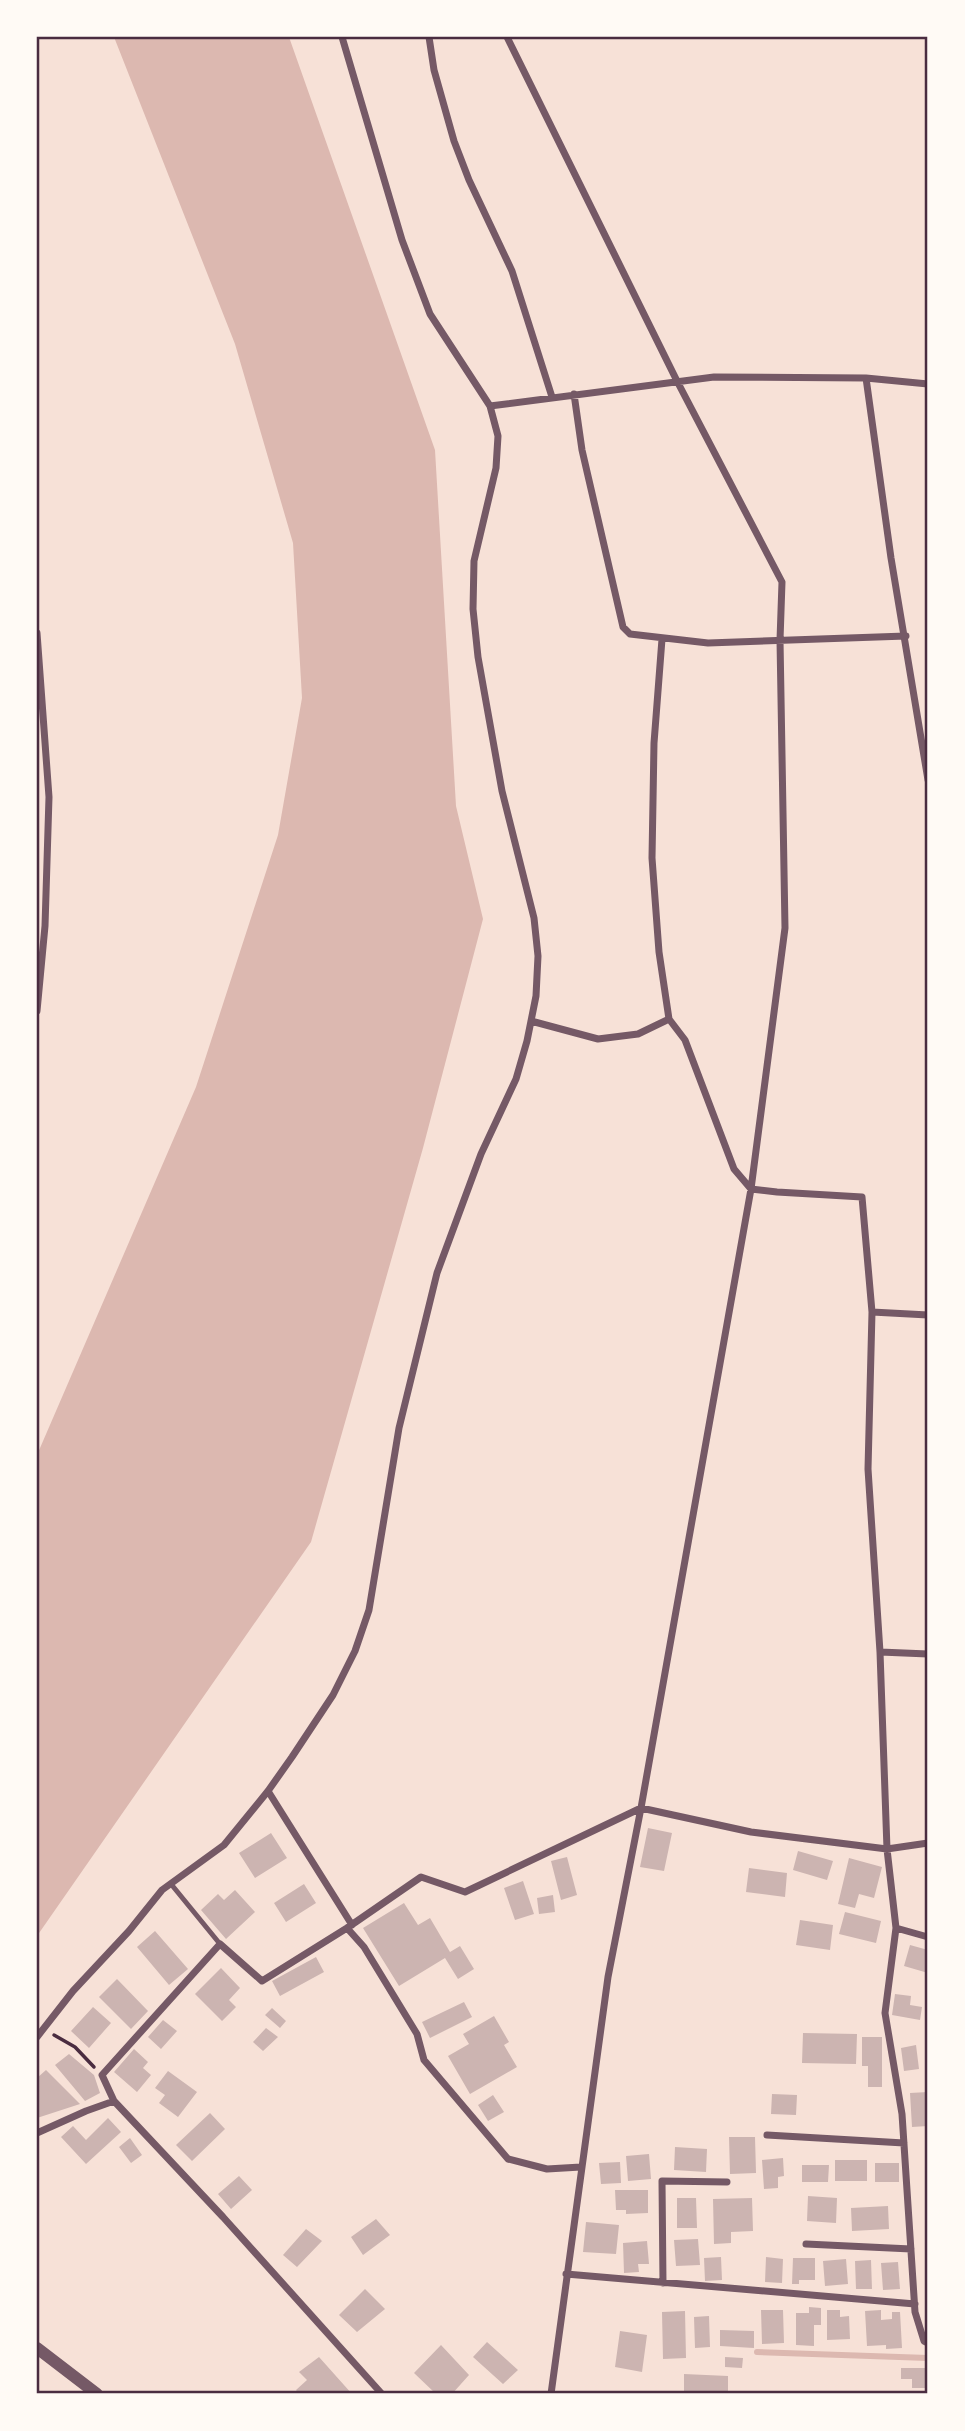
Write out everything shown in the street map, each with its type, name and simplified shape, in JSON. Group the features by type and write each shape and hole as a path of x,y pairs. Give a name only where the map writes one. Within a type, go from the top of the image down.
{"street":[{"path":"37,2037 73,1991 129,1931 162,1890 224,1845 268,1791 333,1695 355,1651 369,1610 399,1428 437,1273 481,1154 516,1079 536,996 538,956 534,918 502,791 478,657 473,609 474,561 496,468 498,436 489,406 430,314 402,240 342,37"},
{"path":"429,37 434,70 454,141 469,180 512,271 552,397"},
{"path":"508,37 677,382 782,582 780,640 785,928 751,1189 641,1808 608,1977 551,2394"},
{"path":"489,406 714,377 866,378 928,384"},
{"path":"866,378 891,558 928,780"},
{"path":"574,394 582,450 623,627 631,634 708,643 906,636"},
{"path":"37,633 49,797 45,926 37,1011"},
{"path":"662,639 654,743 652,859 659,952 669,1019 685,1040 734,1169 751,1189 862,1197 872,1312 868,1469 880,1652 887,1849 896,1928 885,2013 902,2114 915,2304 924,2341 928,2343"},
{"path":"531,1021 598,1039 638,1034 669,1019"},
{"path":"872,1312 928,1315"},
{"path":"880,1652 928,1654"},
{"path":"268,1791 417,2034 424,2060 508,2159 547,2169 581,2167"},
{"path":"382,2394 223,2217 114,2101 102,2075 220,1944 262,1981 421,1877 465,1892 641,1808 751,1832 887,1849 928,1843"},
{"path":"896,1928 928,1937"},
{"path":"37,2133 114,2101"},
{"path":"766,2135 904,2143"},
{"path":"663,2283 662,2181 727,2182"},
{"path":"806,2245 911,2249"},
{"path":"566,2274 915,2304"},
{"path":"37,2347 97,2394"}],"lane":[{"path":"171,1884 220,1944"}],"path":[{"path":"44,2028 75,2047 102,2075"}],"shaded area":[{"path":"114,37 289,37 435,450 456,806 483,919 423,1148 311,1542 37,1936 37,1455 196,1087 278,835 302,698 293,543 235,344"}],"building":[{"path":"648,1828 672,1833 664,1871 640,1867"},
{"path":"271,1833 287,1858 255,1878 239,1853"},
{"path":"798,1851 833,1861 827,1880 793,1870"},
{"path":"567,1857 577,1895 561,1900 551,1861"},
{"path":"849,1858 882,1867 874,1898 859,1894 855,1908 838,1904"},
{"path":"749,1868 787,1873 785,1897 746,1892"},
{"path":"523,1881 534,1914 515,1920 504,1888"},
{"path":"304,1884 316,1903 286,1922 274,1903"},
{"path":"235,1890 255,1912 226,1939 201,1910 218,1894 224,1900"},
{"path":"553,1895 555,1912 539,1914 537,1898"},
{"path":"404,1903 418,1925 430,1918 450,1952 460,1946 474,1969 458,1979 445,1958 399,1986 363,1928"},
{"path":"845,1912 881,1921 876,1943 839,1934"},
{"path":"800,1920 833,1925 830,1950 796,1945"},
{"path":"155,1931 188,1969 169,1985 137,1947"},
{"path":"910,1945 928,1950 928,1973 904,1966"},
{"path":"316,1957 324,1972 280,1996 272,1981"},
{"path":"221,1968 240,1988 229,2000 236,2007 222,2021 195,1994"},
{"path":"117,1979 148,2011 131,2029 99,1997"},
{"path":"895,1994 911,1996 910,2005 922,2007 920,2020 892,2015"},
{"path":"464,2002 472,2017 430,2038 422,2022"},
{"path":"93,2007 111,2023 89,2048 71,2031"},
{"path":"272,2008 286,2021 280,2028 265,2015"},
{"path":"494,2016 509,2042 504,2045 517,2067 470,2094 448,2056 469,2044 463,2034"},
{"path":"163,2020 177,2031 161,2049 148,2037"},
{"path":"266,2028 278,2037 263,2051 253,2042"},
{"path":"803,2033 857,2034 856,2064 802,2063"},
{"path":"862,2037 882,2037 882,2087 868,2087 868,2066 862,2066"},
{"path":"916,2045 919,2069 904,2071 901,2048"},
{"path":"134,2049 148,2062 143,2068 151,2075 137,2092 114,2072"},
{"path":"69,2054 94,2075 100,2093 85,2101 55,2065"},
{"path":"46,2070 80,2104 37,2118 37,2078"},
{"path":"168,2071 197,2092 178,2117 159,2103 165,2095 155,2088"},
{"path":"928,2092 928,2126 912,2127 910,2093"},
{"path":"772,2094 797,2095 796,2115 771,2114"},
{"path":"493,2095 504,2112 488,2121 478,2105"},
{"path":"210,2113 225,2129 192,2161 176,2145"},
{"path":"108,2118 121,2132 86,2164 61,2137 73,2126 86,2140"},
{"path":"729,2137 755,2137 756,2173 730,2174"},
{"path":"130,2138 142,2155 131,2163 119,2147"},
{"path":"675,2147 707,2149 706,2172 674,2170"},
{"path":"649,2154 651,2179 628,2181 626,2156"},
{"path":"783,2158 784,2176 778,2177 778,2188 764,2189 762,2160"},
{"path":"835,2160 867,2160 867,2181 835,2181"},
{"path":"620,2162 621,2183 601,2184 599,2163"},
{"path":"875,2163 899,2163 899,2182 875,2182"},
{"path":"802,2165 829,2165 828,2182 802,2182"},
{"path":"239,2176 252,2190 231,2209 218,2194"},
{"path":"615,2190 648,2190 648,2213 626,2214 626,2210 616,2210"},
{"path":"808,2196 837,2198 836,2223 807,2221"},
{"path":"677,2198 696,2198 697,2228 677,2228"},
{"path":"752,2198 753,2231 731,2232 731,2243 714,2244 713,2199"},
{"path":"888,2206 889,2229 852,2231 851,2208"},
{"path":"376,2219 390,2235 363,2255 351,2237"},
{"path":"586,2222 619,2225 616,2254 583,2252"},
{"path":"306,2229 322,2241 297,2267 283,2255"},
{"path":"698,2239 700,2265 676,2266 674,2240"},
{"path":"647,2241 649,2264 638,2264 639,2272 624,2273 623,2243"},
{"path":"721,2257 722,2280 705,2281 704,2258"},
{"path":"766,2257 783,2259 782,2283 765,2282"},
{"path":"793,2258 815,2258 815,2280 799,2280 799,2284 792,2284"},
{"path":"846,2259 848,2284 825,2286 823,2261"},
{"path":"871,2260 872,2289 856,2289 855,2261"},
{"path":"898,2262 900,2289 883,2290 881,2263"},
{"path":"365,2289 385,2309 357,2332 339,2315"},
{"path":"809,2307 821,2308 821,2325 814,2325 814,2346 796,2345 796,2313 809,2313"},
{"path":"761,2310 783,2310 784,2343 762,2344"},
{"path":"827,2310 840,2310 840,2317 849,2316 850,2339 827,2340"},
{"path":"881,2310 881,2320 892,2319 892,2312 900,2312 902,2348 867,2346 865,2311"},
{"path":"685,2311 686,2358 663,2359 662,2312"},
{"path":"709,2316 710,2347 695,2348 694,2317"},
{"path":"720,2330 754,2331 754,2348 720,2346"},
{"path":"620,2331 647,2335 642,2372 615,2367"},
{"path":"487,2342 518,2370 503,2384 473,2357"},
{"path":"441,2345 469,2375 452,2394 436,2394 414,2373"},
{"path":"319,2357 352,2394 299,2394 296,2390 307,2380 299,2372"},
{"path":"725,2357 743,2358 742,2368 725,2367"},
{"path":"901,2368 928,2368 928,2388 912,2388 912,2379 901,2379"},
{"path":"684,2374 728,2376 728,2391 684,2394"}],"waterway":[{"path":"757,2352 928,2358"}]}
